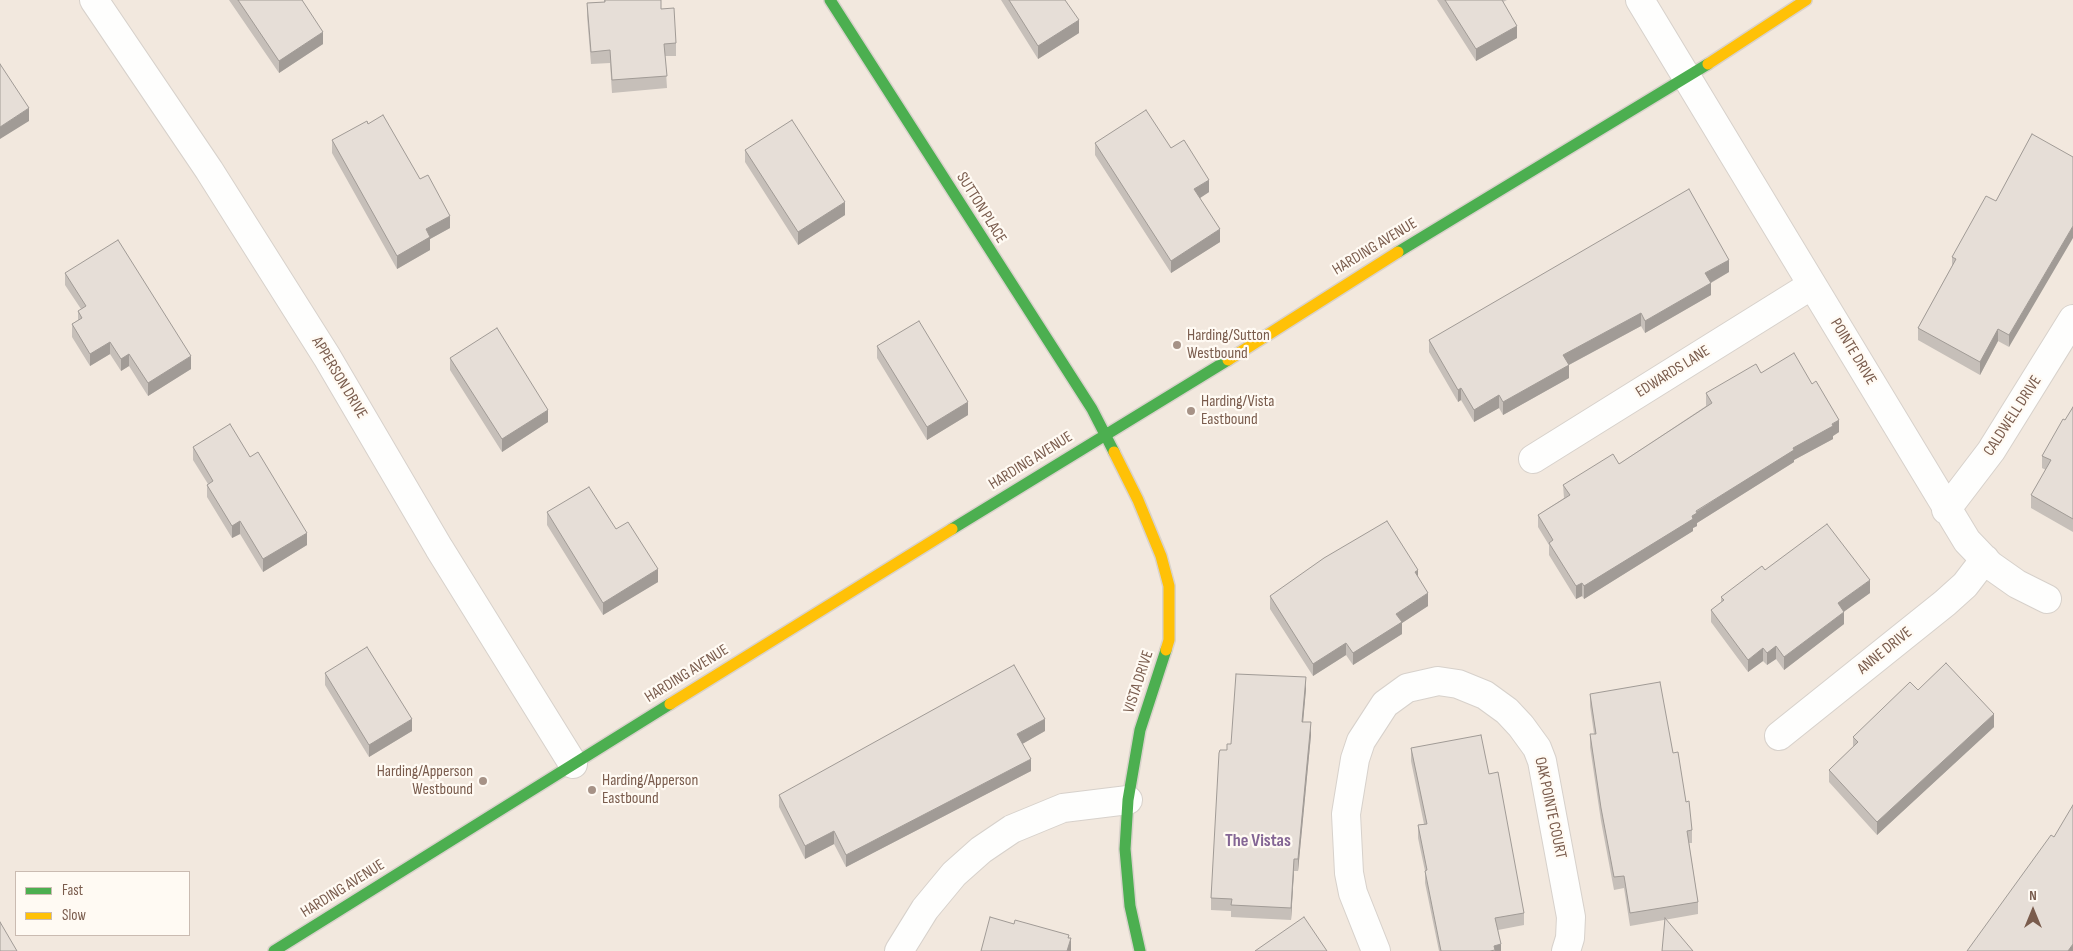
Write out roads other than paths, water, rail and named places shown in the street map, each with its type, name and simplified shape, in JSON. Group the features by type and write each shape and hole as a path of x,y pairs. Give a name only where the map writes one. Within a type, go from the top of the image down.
{"main road":[{"name":"SUTTON PLACE","path":"830,0 1002,273 1038,322 1106,433"},
{"name":"HARDING AVENUE","path":"274,951 1106,433 1195,381 1351,280 1688,77 1806,0"},
{"name":"VISTA DRIVE","path":"1106,433 1138,500 1161,556 1169,586 1169,640 1161,670 1140,730 1128,800 1126,848 1130,906 1140,951"}],"street":[{"name":"APPERSON DRIVE","path":"94,0 209,170 327,357 440,548 573,764"},
{"name":"POINTE DRIVE","path":"1640,0 1938,492 1946,510 1967,541 1985,559 2017,584 2047,598"},
{"name":"EDWARDS LANE","path":"1533,459 1812,285"},
{"name":"CALDWELL DRIVE","path":"1946,510 1991,451 2073,319"},
{"name":"ANNE DRIVE","path":"1779,736 1945,603 1965,585 1985,559"},
{"name":"OAK POINTE COURT","path":"1376,951 1353,893 1349,873 1346,814 1355,759 1361,741 1385,704 1407,688 1438,682 1458,684 1485,695 1507,711 1522,726 1537,748 1542,761 1571,917 1570,938 1566,951"},
{"path":"899,951 925,909 954,874 989,845 1012,830 1062,808 1128,800"}],"place":[{"name":"Harding/Sutton Westbound","path":"1177,345"},
{"name":"Harding/Vista Eastbound","path":"1191,411"},
{"name":"Harding/Apperson Westbound","path":"483,781"},
{"name":"Harding/Apperson Eastbound","path":"592,790"}],"district":[{"name":"The Vistas","path":"1258,841"}]}
